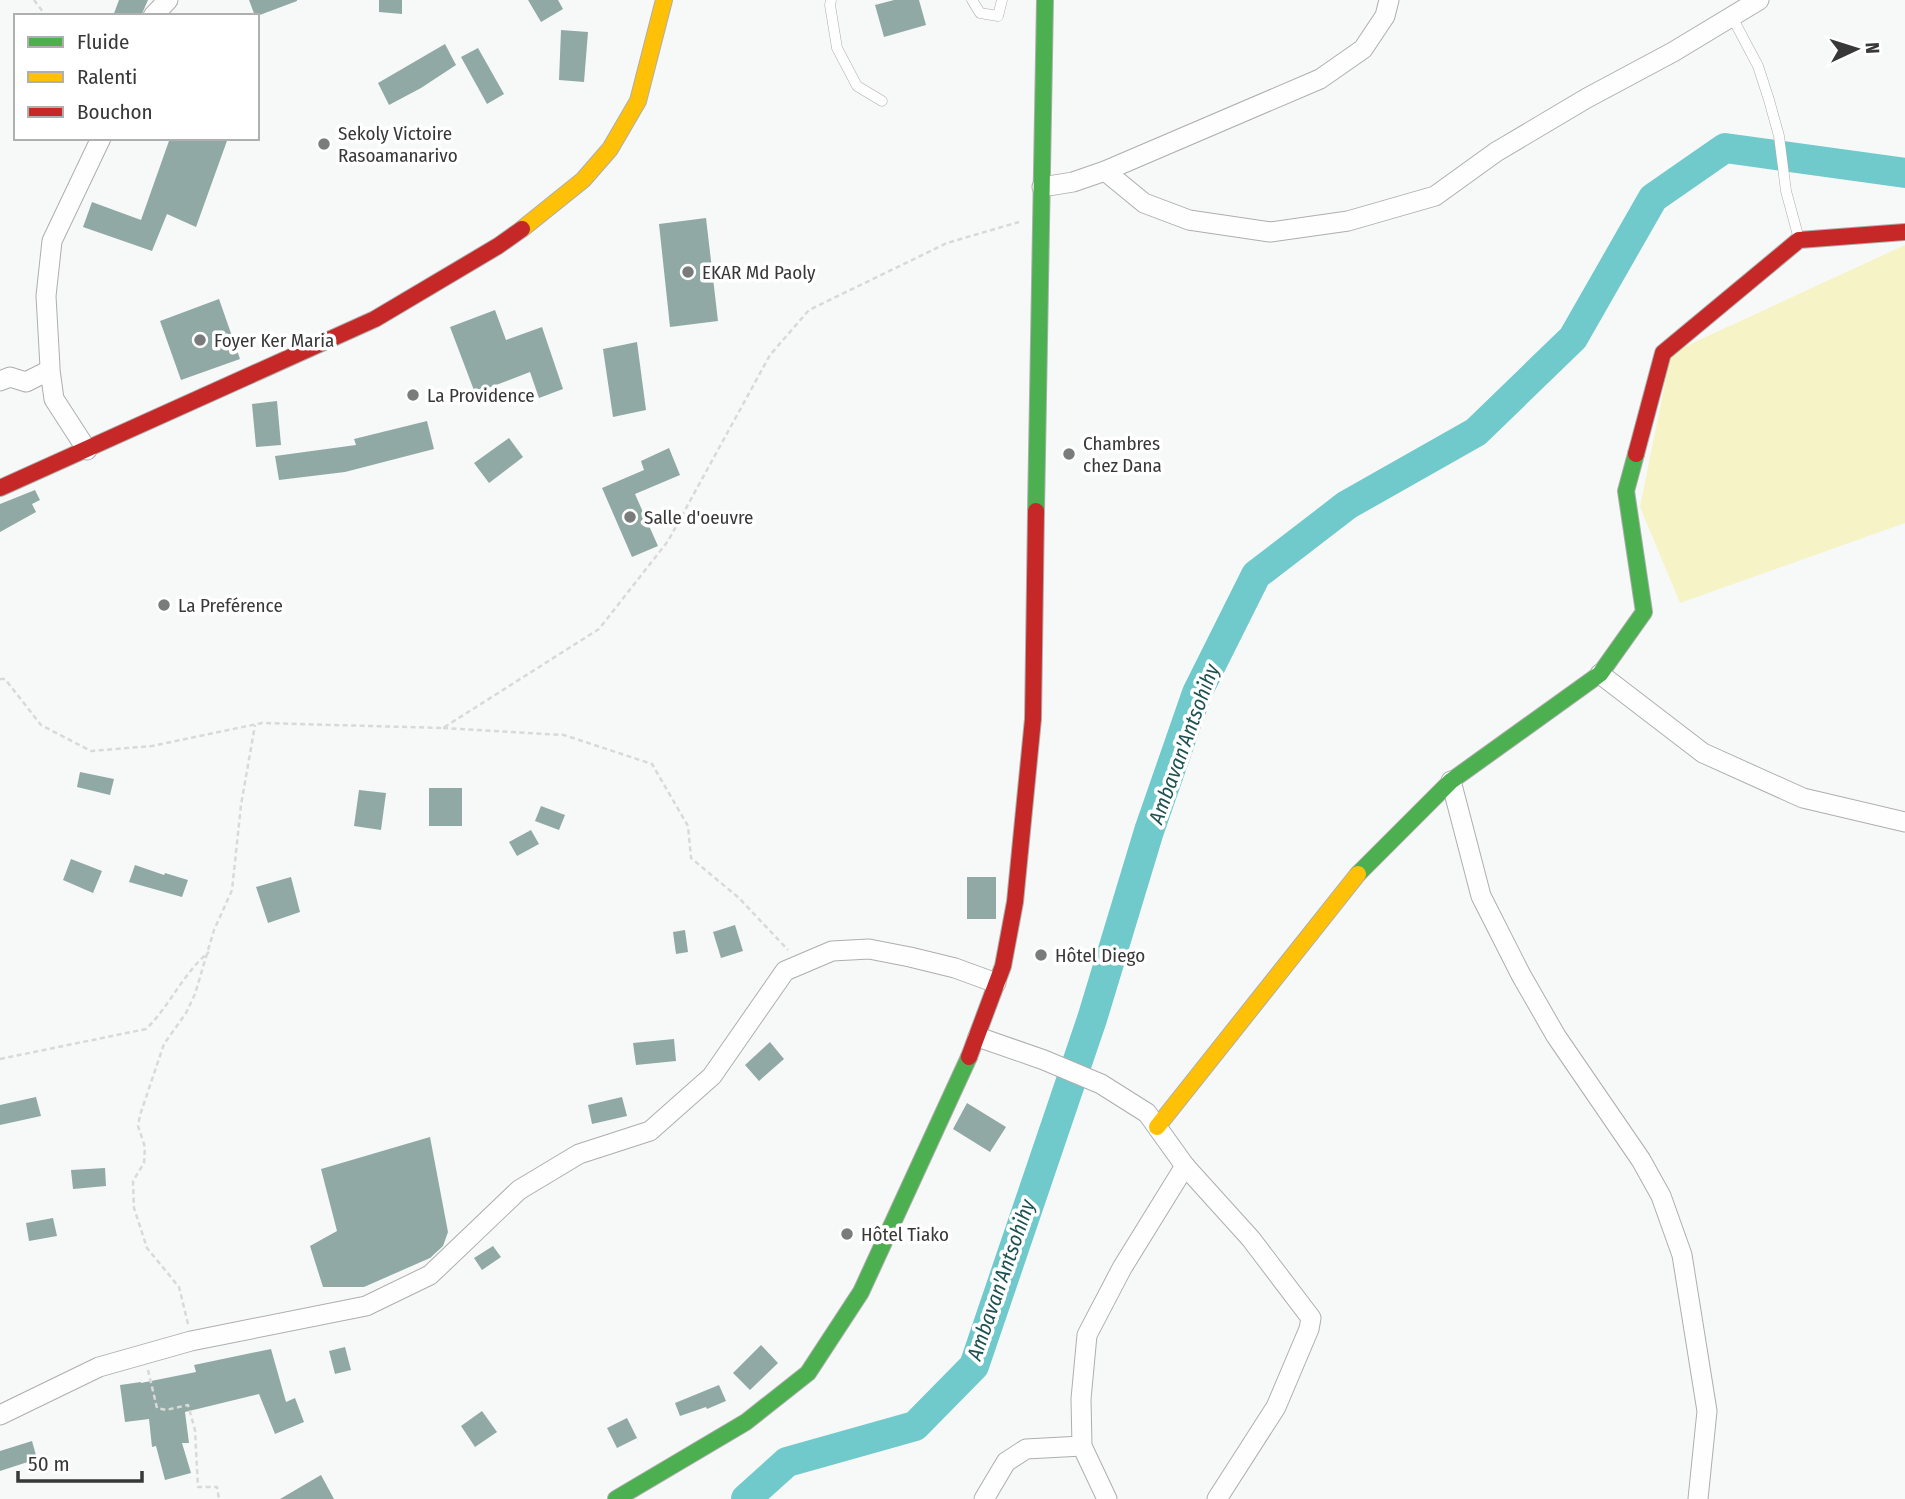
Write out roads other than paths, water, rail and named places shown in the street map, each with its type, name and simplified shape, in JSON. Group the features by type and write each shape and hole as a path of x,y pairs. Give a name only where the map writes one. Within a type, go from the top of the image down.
{"street":[{"path":"155,14 168,0"},
{"path":"0,488 375,319 498,246 553,206 583,180 610,149 638,101 664,0"},
{"path":"617,1499 747,1422 808,1373 861,1292 927,1143 978,1037 1003,966 1015,902 1033,719 1045,0"},
{"path":"1042,187 1073,182 1105,171 1320,79 1363,49 1385,16 1389,0"},
{"path":"1105,171 1144,203 1189,220 1270,232 1348,221 1435,196 1496,152 1759,0"},
{"path":"87,450 54,399 46,296 52,241 100,140"},
{"path":"1157,1128 1349,883 1451,781 1600,674 1644,612 1626,491 1663,353 1799,240 1905,232"},
{"path":"0,381 10,377 26,382 50,369"},
{"path":"1600,674 1703,752 1803,798 1905,822"},
{"path":"1451,781 1481,896 1556,1036 1641,1160 1661,1196 1682,1255 1707,1411 1698,1499"},
{"path":"0,1415 99,1367 191,1341 366,1306 430,1275 519,1190 579,1154 650,1131 712,1076 785,971 801,964 832,951 869,949 955,968 996,984"},
{"path":"978,1037 1101,1084 1147,1114 1185,1166 1251,1239 1311,1318 1309,1329 1276,1406 1217,1499"},
{"path":"1107,1499 1082,1446 1081,1399 1087,1335 1122,1268 1185,1166"},
{"path":"984,1499 1006,1462 1026,1449 1082,1446"}],"lane":[{"path":"831,0 837,48 857,86 882,100"},
{"path":"972,0 980,13 998,16 1002,0"},
{"path":"1732,17 1758,66 1779,136 1786,191 1799,240"}],"waterway":[{"name":"Ambavan'Antsohihy","path":"746,1499 787,1462 915,1426 974,1366 1092,1019 1149,831 1197,693 1256,575 1347,505 1476,432 1573,338 1653,198 1725,148 1905,173"}],"place":[{"name":"Sekoly Victoire Rasoamanarivo","path":"324,144"},
{"name":"EKAR Md Paoly","path":"688,272"},
{"name":"Foyer Ker Maria","path":"200,340"},
{"name":"La Providence","path":"413,395"},
{"name":"Chambres chez Dana","path":"1069,454"},
{"name":"Salle d'oeuvre","path":"630,517"},
{"name":"La Preférence","path":"164,605"},
{"name":"Hôtel Diego","path":"1041,955"},
{"name":"Hôtel Tiako","path":"847,1234"}]}
